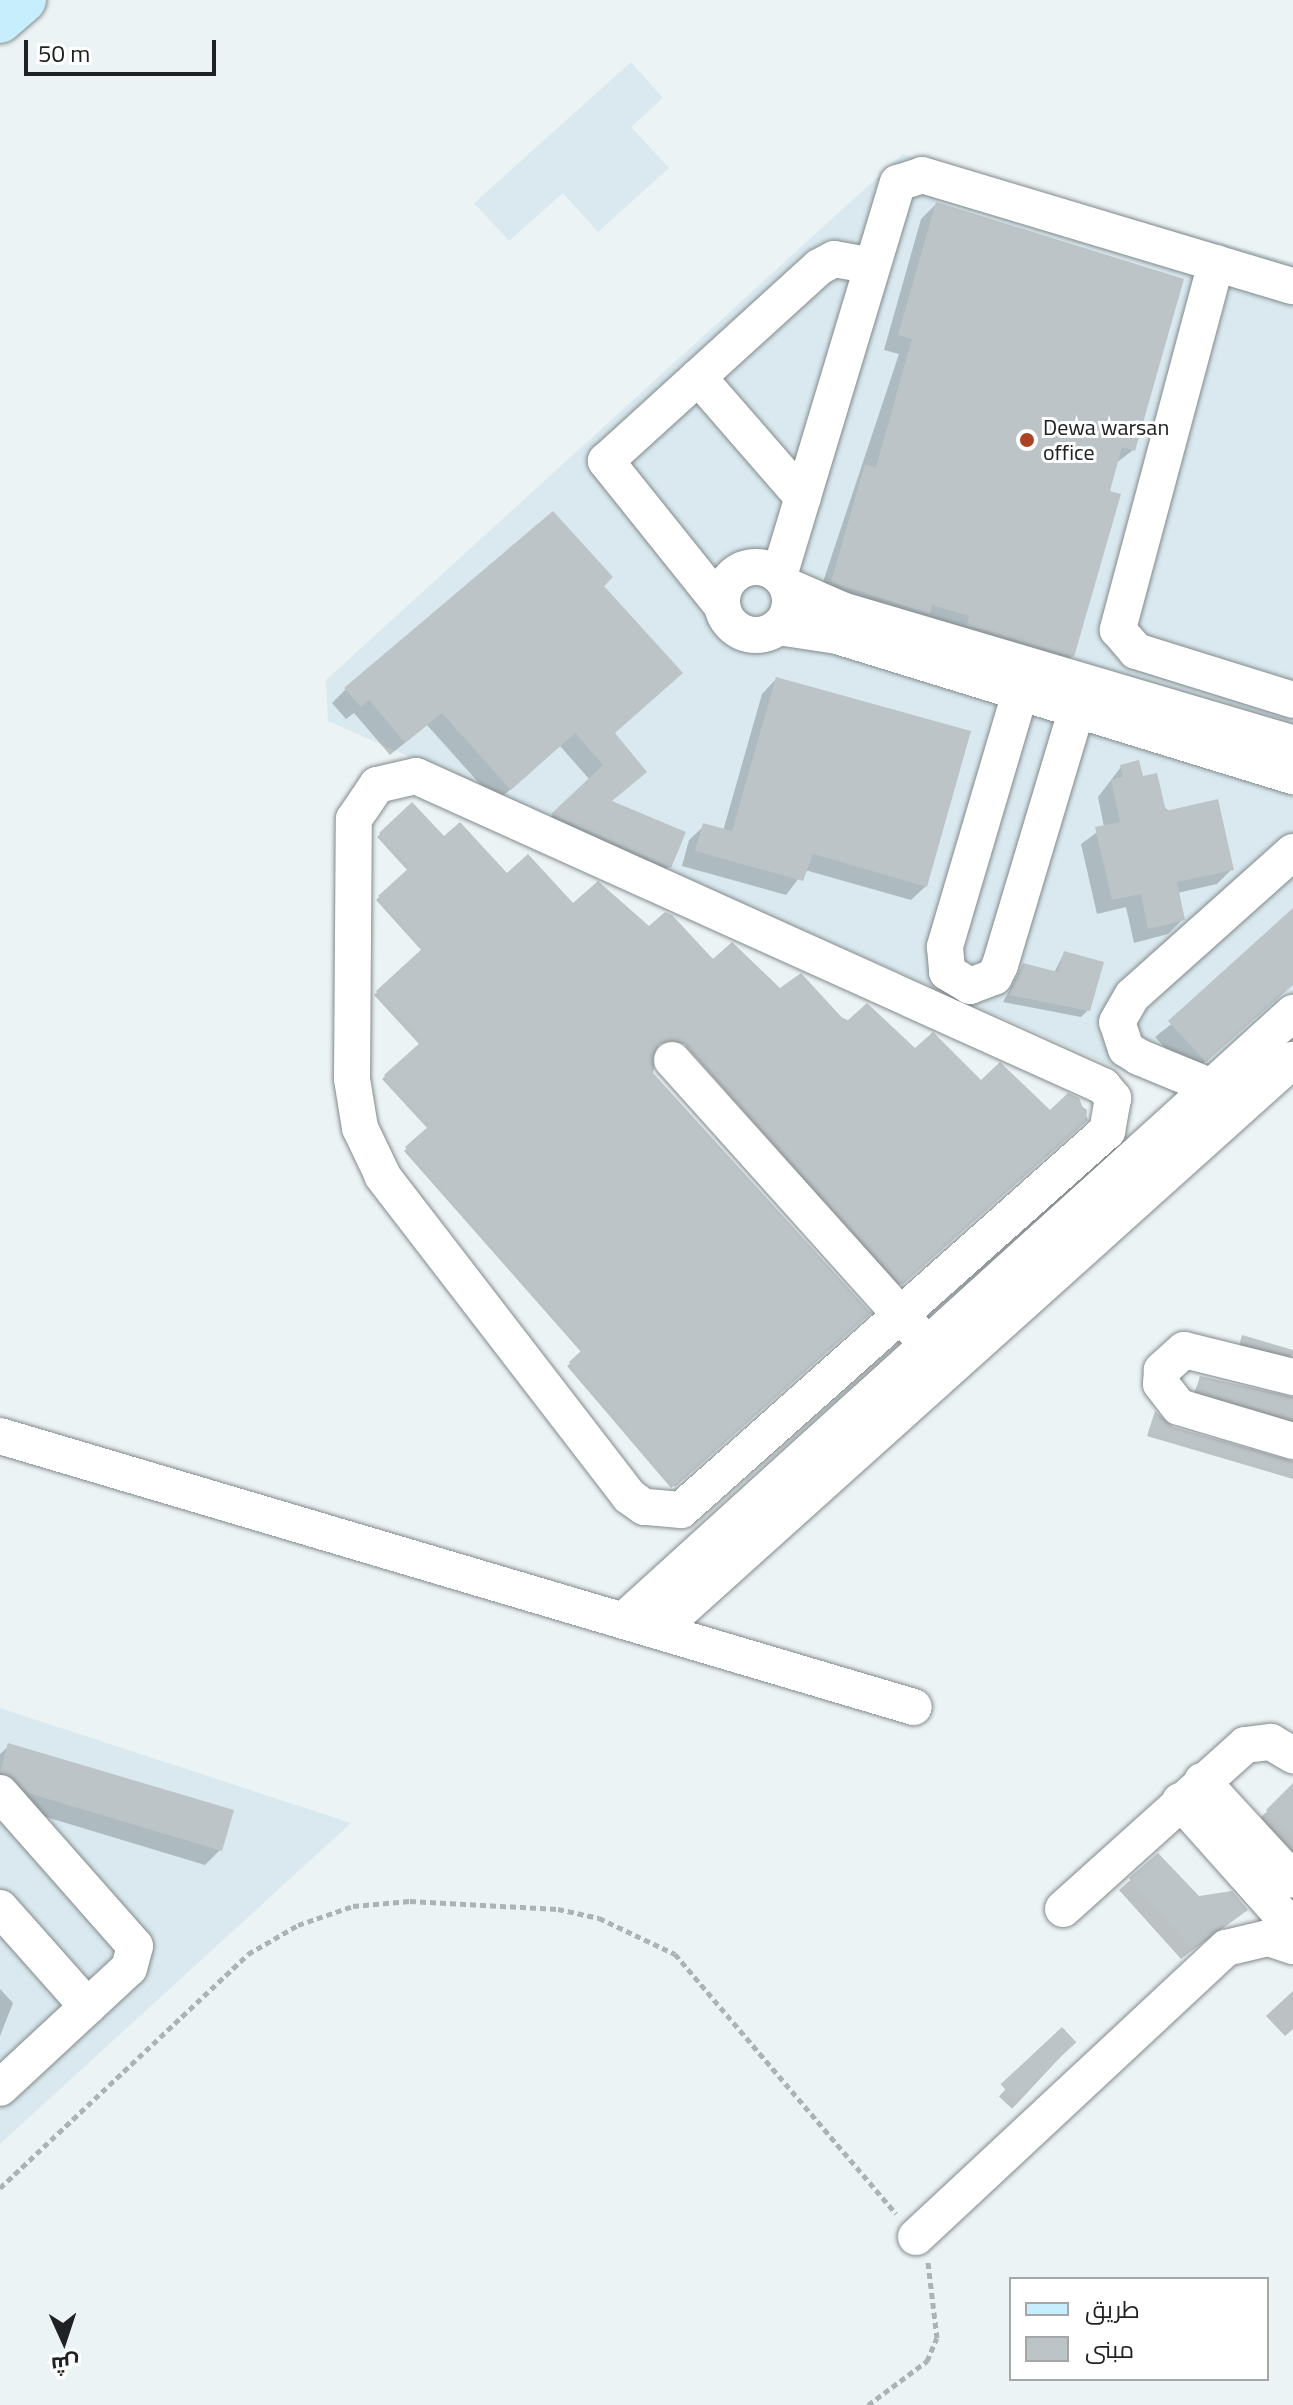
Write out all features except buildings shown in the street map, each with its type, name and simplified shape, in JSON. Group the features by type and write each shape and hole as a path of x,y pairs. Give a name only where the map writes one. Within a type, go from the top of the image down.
{"main road":[{"path":"0,21 24,0"}],"street":[{"path":"778,627 789,608 783,581 803,498 890,193 922,175 1293,286"},
{"path":"725,594 606,466 698,377 826,262 869,265"},
{"path":"1216,263 1118,630 1136,651 1293,700"},
{"path":"698,377 803,498"},
{"path":"657,503 725,594 731,624 749,634 778,627 837,636 1293,776"},
{"path":"725,594 758,567 842,610 1293,744"},
{"path":"1232,726 1244,684"},
{"path":"1020,693 945,947 947,972 970,986 994,977 1000,965 1076,711"},
{"path":"1007,736 1033,733 1063,756"},
{"path":"1113,1098 1107,1131 698,1502 662,1511 629,1496 383,1176 365,1140 352,1079 354,819 362,800 396,777 436,783 1103,1086 1113,1098 1173,1123"},
{"path":"1248,1103 1126,1049 1117,1022 1121,1007 1293,852"},
{"path":"661,1628 748,1533 938,1357 1173,1123 1293,1013"},
{"path":"672,1060 938,1357"},
{"path":"938,1357 1248,1103 1293,1060"},
{"path":"1293,1377 1184,1350 1162,1370 1161,1384 1179,1407 1293,1441"},
{"path":"0,1436 661,1628 914,1707"},
{"path":"626,1618 748,1533"},
{"path":"1063,1909 1245,1745 1271,1742 1293,1755"},
{"path":"1191,1791 1293,1880"},
{"path":"1191,1791 1293,1928"},
{"path":"0,1793 132,1938 129,1968 0,2088"},
{"path":"0,1908 88,2007"},
{"path":"916,2237 1209,1961 1246,1940 1293,1946"}],"path":[{"path":"0,2188 196,1998 298,1925 353,1906 410,1901 558,1909 612,1923 675,1954 916,2237 935,2289 937,2338 927,2361 868,2405"}],"shaded area":[{"path":"631,62 663,98 631,127 669,168 598,232 563,193 509,241 474,203"},
{"path":"903,154 1293,263 1293,994 1180,1096 328,721 326,680"},
{"path":"0,1708 351,1823 0,2144"}],"place":[{"name":"Dewa warsan office","path":"1027,440"}]}
